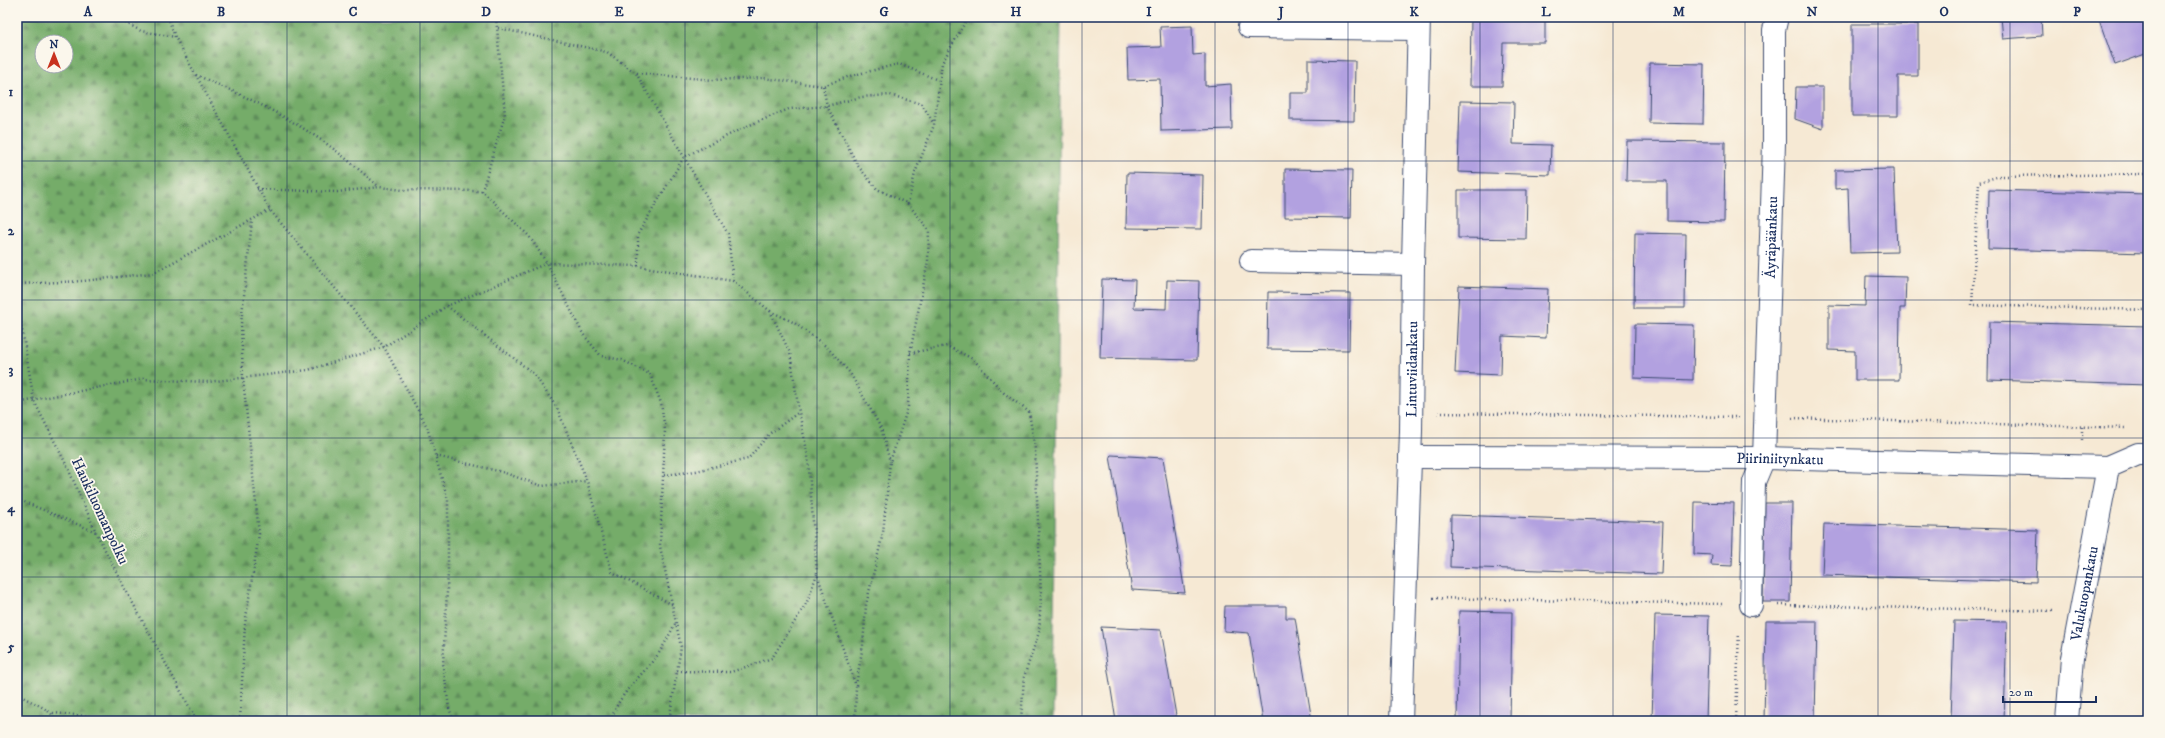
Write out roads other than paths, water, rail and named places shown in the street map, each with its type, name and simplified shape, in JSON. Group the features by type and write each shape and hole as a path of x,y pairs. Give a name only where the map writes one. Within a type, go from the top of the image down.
{"street":[{"name":"Äyräpäänkatu","path":"1764,458 1774,143 1774,30 1777,17"},
{"path":"1248,27 1419,23"},
{"name":"Lintuviidankatu","path":"1400,721 1410,457 1412,264 1419,23"},
{"path":"1251,261 1412,264"},
{"name":"Piiriniitynkatu","path":"1410,457 1764,458 2108,467 2138,454 2148,454"},
{"path":"1751,605 1754,482 1764,458"},
{"name":"Valukuopankatu","path":"2067,721 2072,658 2108,467"}]}
